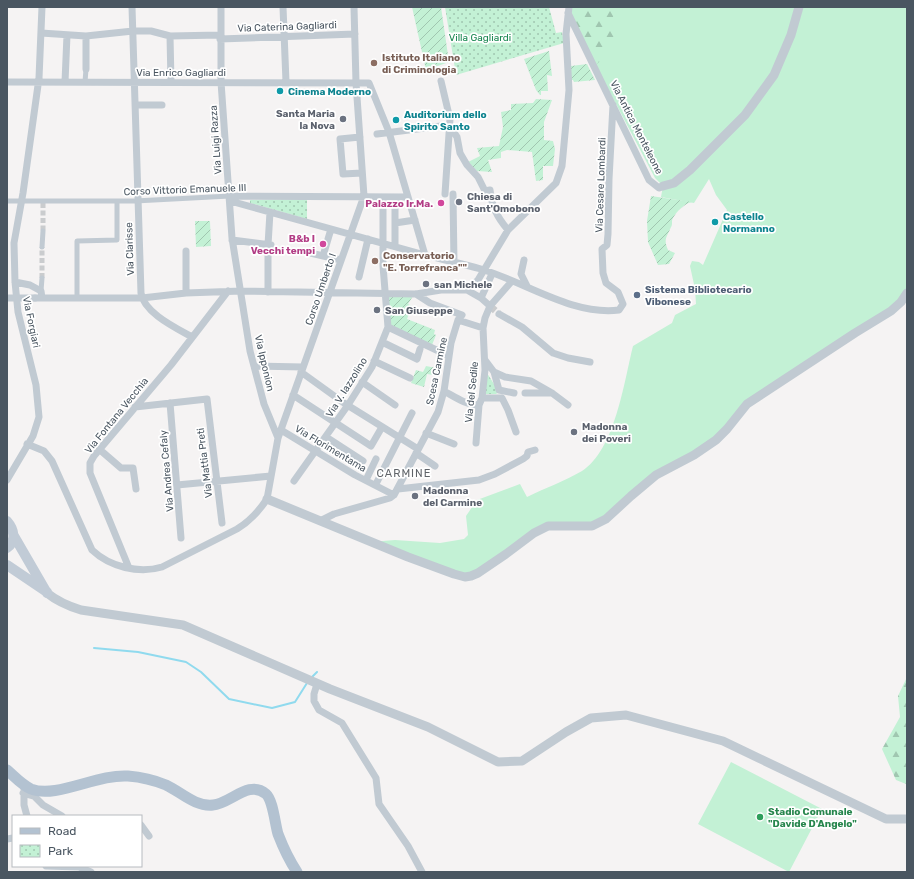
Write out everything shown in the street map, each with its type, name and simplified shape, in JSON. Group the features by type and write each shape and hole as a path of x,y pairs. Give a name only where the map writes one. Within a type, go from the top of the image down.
{"main road":[{"path":"8,520 14,536 48,593"},
{"path":"7,548 13,541 14,536"},
{"path":"7,565 48,593"},
{"path":"7,770 24,789 43,792 53,791 111,776 139,777 167,786 203,805 213,805 224,802 248,790 258,790 264,792 268,796 278,833 286,855 297,872"}],"street":[{"name":"Via Forgiari","path":"7,488 9,476 33,436 39,417 36,385 18,312 15,282 14,243 38,82 42,7"},
{"name":"Via Clarisse","path":"132,7 142,298"},
{"name":"Via Luigi Razza","path":"221,7 221,82 232,240 241,291"},
{"path":"284,7 286,82"},
{"name":"Corso Umberto I","path":"267,499 278,438 364,196 356,83 354,7"},
{"name":"Via Antica Monteleone","path":"568,9 649,180 659,188 674,183 690,170 745,115 774,75 791,35 799,7"},
{"path":"468,290 478,280 508,230 556,183 562,166 569,90 566,34 568,9"},
{"name":"Via Caterina Gagliardi","path":"41,33 86,36 133,31 151,31 170,36 220,37 355,34"},
{"path":"65,82 67,35"},
{"path":"85,82 86,36"},
{"path":"170,36 171,82"},
{"path":"441,81 450,119 445,194"},
{"name":"Via Enrico Gagliardi","path":"7,82 369,83 389,132"},
{"path":"135,105 162,105"},
{"name":"Via Cesare Lombardi","path":"527,286 560,301 580,307 602,311 612,311 619,310 623,304 618,292 606,283 603,273 602,249 607,245 608,234 609,179 614,105"},
{"path":"449,125 456,137 460,153 467,165 478,176 488,191 492,206 508,230"},
{"path":"377,134 449,125"},
{"path":"389,132 425,255"},
{"path":"360,137 340,139 343,174 362,173"},
{"path":"453,194 454,262"},
{"name":"Corso Vittorio Emanuele III","path":"7,202 364,196 408,197"},
{"name":"Via V. Iazzolino","path":"294,481 348,405 374,361 388,328 383,243 383,196"},
{"path":"395,197 395,246"},
{"path":"230,199 270,212 483,270 527,286"},
{"path":"77,295 77,241 117,240 117,201"},
{"path":"268,292 270,212"},
{"path":"396,223 415,220"},
{"path":"323,256 331,229"},
{"path":"42,247 43,231"},
{"path":"359,277 368,239"},
{"path":"232,240 270,245"},
{"path":"186,251 186,294"},
{"path":"306,252 341,260"},
{"path":"524,260 521,274 527,286"},
{"path":"481,298 492,274"},
{"path":"40,296 42,278"},
{"name":"Via del Sedile","path":"476,443 485,370 483,328 485,318 490,306 512,281"},
{"path":"15,282 30,285 40,296"},
{"path":"7,298 40,296 142,298 228,291 330,294 416,294 441,290 468,290 490,306"},
{"name":"Via Fontana Vecchia","path":"129,568 90,473 90,463 99,449 135,407 228,291"},
{"name":"Via Ipponion","path":"241,291 250,351 264,404 278,438"},
{"path":"27,444 44,451 52,461 92,550 100,558 110,563 129,568 151,570 162,567 246,524 267,499 408,557 454,574 465,577 471,576 506,554 534,533 548,526 592,526 606,520 656,475 694,455 716,440 747,404 891,311 901,302 907,293"},
{"path":"416,294 430,303 483,328"},
{"path":"142,298 149,309 192,337"},
{"path":"499,314 522,327 553,353 568,358 590,362"},
{"name":"Scesa Carmine","path":"396,492 438,412 444,391 451,343 460,318"},
{"path":"388,328 449,356"},
{"path":"382,342 416,359 420,349"},
{"path":"485,360 494,372 500,390 514,393"},
{"path":"374,361 410,378"},
{"path":"254,366 302,370 348,405 399,438 435,466"},
{"path":"494,372 505,377 531,381 552,393 568,406"},
{"path":"362,382 395,405"},
{"path":"444,391 472,405 502,398 516,432"},
{"path":"525,393 552,393"},
{"path":"293,395 371,446 382,427"},
{"name":"Via Mattia Preti","path":"170,403 207,399 222,523"},
{"path":"135,407 170,403"},
{"name":"Via Andrea Cefaly","path":"170,403 181,538"},
{"path":"377,482 412,414"},
{"name":"Via Florimentama","path":"281,430 355,475 396,492"},
{"path":"426,433 454,444"},
{"path":"326,437 363,461"},
{"path":"99,449 121,468 133,468 136,489"},
{"path":"320,521 334,514 390,498 396,492 479,480 495,474 527,456 528,452 535,450"},
{"path":"366,480 376,459"},
{"path":"177,485 271,476"},
{"path":"48,593 65,605 80,610 183,625 318,684 428,727 498,762 522,761 566,732 591,718 626,715 723,741 886,819 907,819"},
{"path":"318,684 314,694 314,701 319,710 342,723 376,778 379,804 408,846 422,872"},
{"path":"24,789 27,815"},
{"path":"24,789 43,805 60,815"},
{"path":"142,826 149,836"},
{"path":"79,867 91,872"}],"green space":[{"path":"412,7 441,7 449,62 426,70"},
{"name":"Villa Gagliardi","path":"445,7 549,7 556,33 562,32 564,43 456,75"},
{"path":"569,7 907,7 907,293 901,302 761,396 727,429 665,470 599,523 552,525 471,576 371,542 395,540 440,543 464,539 468,535 466,516 477,500 520,484 527,497 575,475 593,461 603,448 610,432 622,396 633,346 672,323 675,315 696,304 695,289 690,266 692,261 699,262 703,265 727,210 716,195 709,179 694,203 661,197 663,186 655,178 568,13"},
{"path":"569,7 612,7 616,37 603,58 594,67"},
{"path":"549,51 552,76 547,75 548,91 541,91 540,95 536,90 524,59"},
{"path":"587,64 595,80 574,82 571,80 571,66"},
{"path":"536,99 552,100 544,122 544,140 553,141 555,149 553,166 543,166 543,180 536,181 532,152 507,150 501,152 501,158 488,160 492,172 477,171 468,162 480,156 477,148 499,146 503,127 501,112 511,110 511,104 533,103"},
{"path":"651,196 692,202 681,208 672,219 672,226 666,238 666,243 668,250 675,253 669,264 658,265 648,242 647,221"},
{"path":"307,199 307,219 250,203 250,200"},
{"path":"195,221 210,221 211,246 196,247"},
{"path":"387,296 413,296 408,304 412,306 407,319 435,330 434,334 436,335 432,345 390,325"},
{"path":"426,366 441,369 440,376 427,374 424,387 411,383 416,370 423,372"},
{"path":"487,373 499,392 496,394 484,394"},
{"path":"907,677 907,786 906,784 896,780 882,749 900,717 898,696"},
{"name":"Stadio Comunale \"Davide D'Angelo\"","path":"731,762 822,809 789,872 698,824"}],"waterway":[{"path":"94,648 138,652 186,662 201,672 229,699 272,708 295,702 307,683"},
{"path":"311,678 317,672"}],"tunnel":[{"path":"43,203 43,231"},
{"path":"42,247 42,278"},
{"path":"490,306 499,314"}],"place":[{"name":"Istituto Italiano di Criminologia","path":"374,63"},
{"name":"Cinema Moderno","path":"280,91"},
{"name":"Santa Maria la Nova","path":"343,119"},
{"name":"Auditorium dello Spirito Santo","path":"396,120"},
{"name":"Chiesa di Sant'Omobono","path":"459,202"},
{"name":"Palazzo Ir.Ma.","path":"441,203"},
{"name":"Castello Normanno","path":"715,222"},
{"name":"B&b I Vecchi tempi","path":"323,244"},
{"name":"Conservatorio \"E. Torrefranca\"\"","path":"375,261"},
{"name":"san Michele","path":"426,284"},
{"name":"Sistema Bibliotecario Vibonese","path":"637,295"},
{"name":"San Giuseppe","path":"377,310"},
{"name":"Madonna dei Poveri","path":"574,432"},
{"name":"Madonna del Carmine","path":"415,496"},
{"name":"Stadio Comunale \"Davide D'Angelo\"","path":"760,817"}],"district":[{"name":"CARMINE","path":"404,473"}]}
